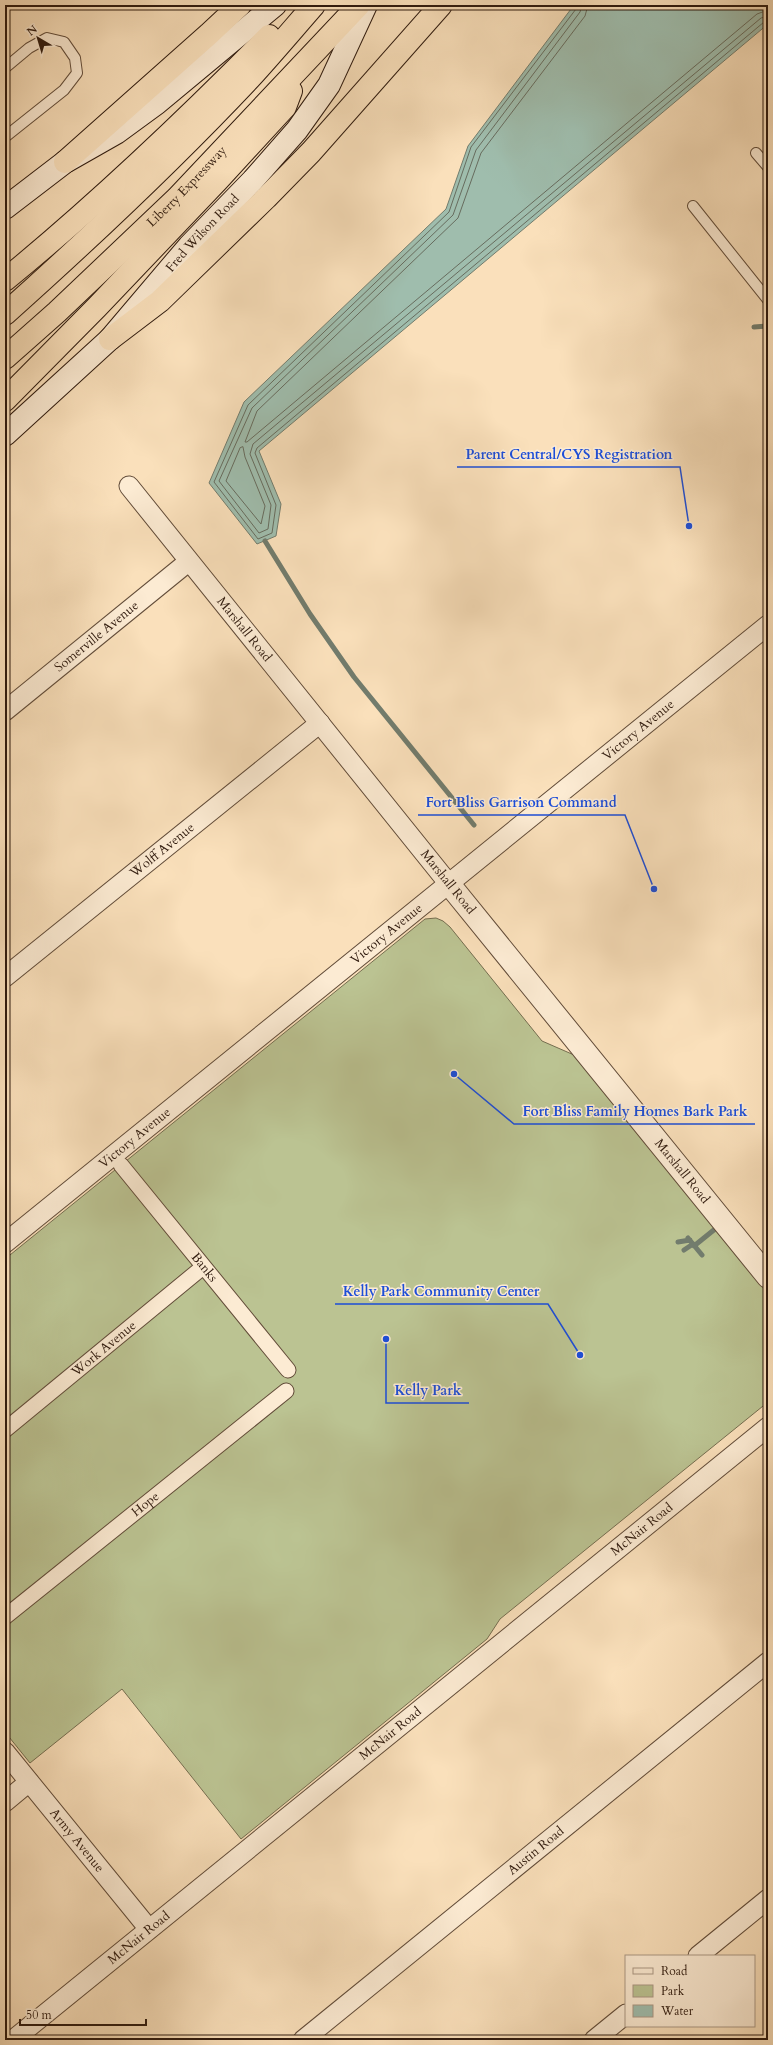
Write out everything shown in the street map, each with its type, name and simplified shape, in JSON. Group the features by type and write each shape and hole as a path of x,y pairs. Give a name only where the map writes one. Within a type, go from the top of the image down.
{"highway":[{"path":"65,162 240,5"},
{"path":"5,280 74,223 183,121 299,5"},
{"path":"5,314 91,238 166,163 250,78 314,5"},
{"name":"Liberty Expressway","path":"5,358 63,306 177,198 359,5"},
{"path":"110,339 160,301 266,198 316,146 441,5"},
{"path":"5,400 157,245 285,107 301,68"}],"main road":[{"path":"5,208 65,162 116,133 157,103 274,5"},
{"name":"Fred Wilson Road","path":"5,435 110,339 189,246 254,180 297,130 329,85 366,5"},
{"name":"Marshall Road","path":"449,884 768,1277"}],"street":[{"name":"Marshall Road","path":"129,486 188,562 449,884"},
{"name":"Somerville Avenue","path":"5,711 188,562"},
{"name":"Victory Avenue","path":"5,1243 768,625"},
{"name":"Wolff Avenue","path":"5,977 320,723"},
{"name":"Banks","path":"121,1165 288,1370"},
{"name":"Work Avenue","path":"5,1430 203,1267"},
{"name":"Hope","path":"5,1617 286,1391"},
{"name":"McNair Road","path":"12,2040 768,1427"},
{"name":"Austin Road","path":"303,2040 768,1662"},
{"name":"Army Avenue","path":"5,1752 149,1929"},
{"path":"5,1802 29,1782"},
{"path":"699,1955 768,1899"},
{"path":"594,2040 625,2015"}],"lane":[{"path":"5,68 28,48 47,38 64,42 75,58 76,73 64,90 5,137"},
{"path":"756,153 768,167"},
{"path":"692,206 768,300"}],"green space":[{"path":"436,918 443,921 450,927 542,1041 597,1065 768,1277 768,1402 500,1619 487,1639 241,1839 122,1689 30,1763 5,1732 5,1259 425,919"}],"water":[{"path":"574,5 768,5 768,24 259,451 281,504 276,536 257,544 209,483 244,402 446,209 468,146"}],"waterway":[{"path":"754,327 768,326"},
{"path":"265,541 310,614 354,677 474,825"},
{"path":"694,1246 720,1225"},
{"path":"688,1238 702,1255"},
{"path":"678,1242 690,1240"},
{"path":"684,1250 693,1244"}],"place":[{"name":"Parent Central/CYS Registration","path":"689,526"},
{"name":"Fort Bliss Garrison Command","path":"654,889"},
{"name":"Fort Bliss Family Homes Bark Park","path":"454,1074"},
{"name":"Kelly Park","path":"386,1339"},
{"name":"Kelly Park Community Center","path":"580,1355"}]}
